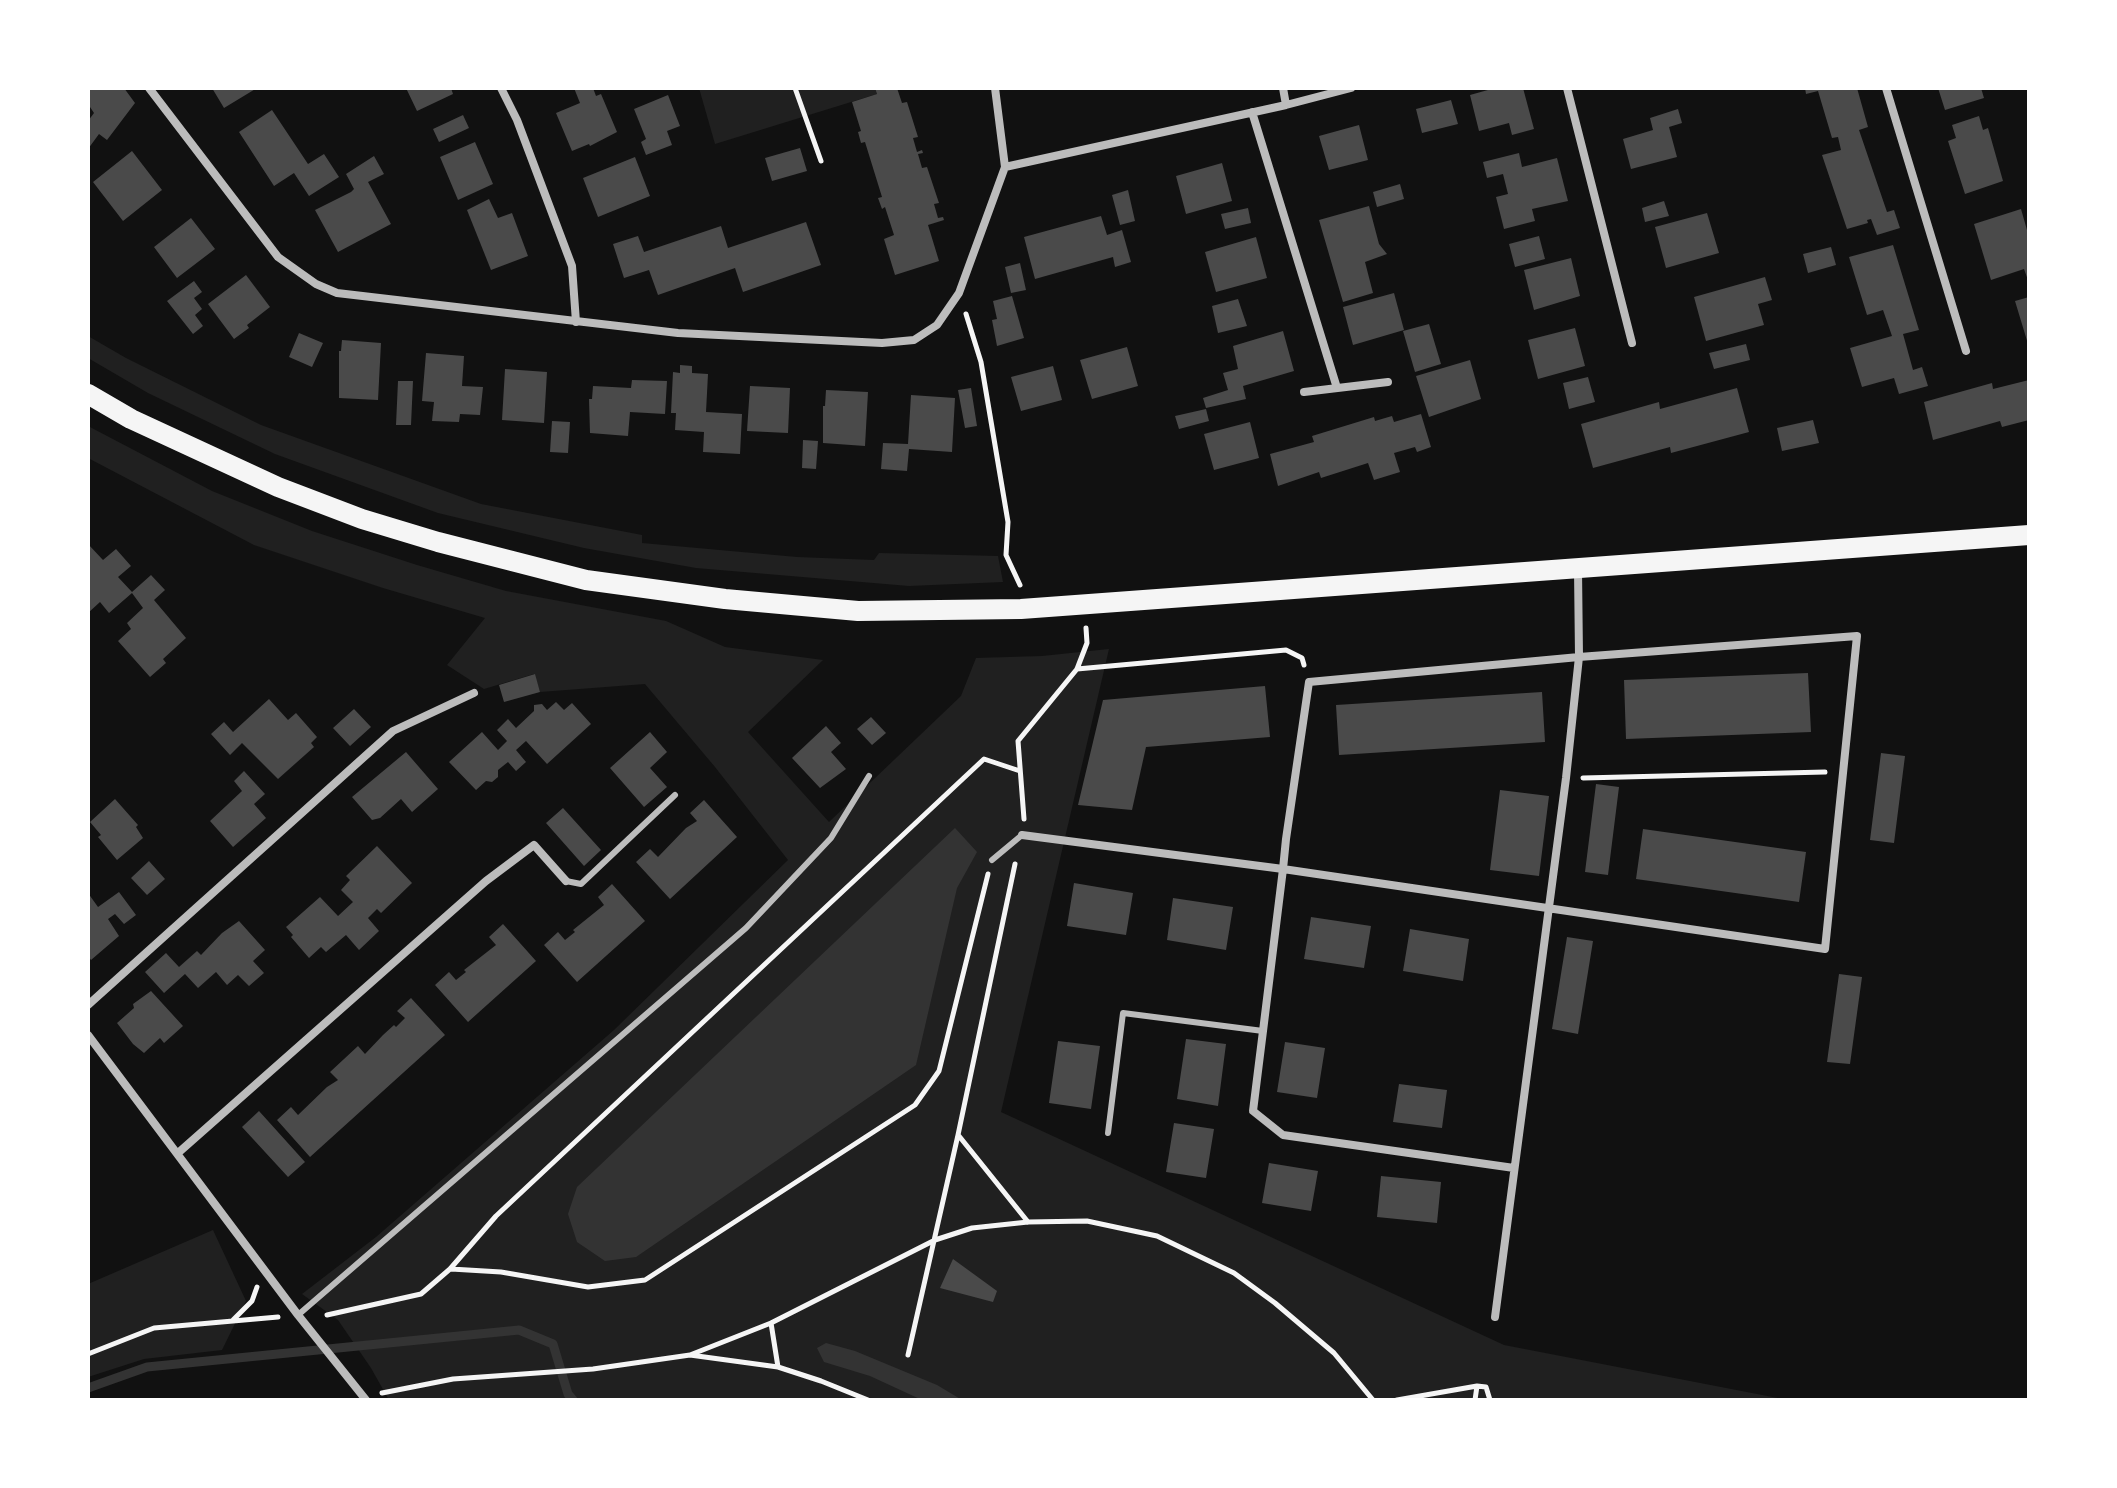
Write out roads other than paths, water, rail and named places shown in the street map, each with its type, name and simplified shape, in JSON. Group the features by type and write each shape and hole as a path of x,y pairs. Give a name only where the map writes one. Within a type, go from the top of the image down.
{"main road":[{"path":"88,394 131,419 278,487 362,519 438,542 586,580 725,599 858,611 1086,605 2029,535"}],"street":[{"path":"149,88 278,257 316,284 337,293 678,333 882,343 914,340 937,325 959,293 1005,167 995,88"},
{"path":"501,88 517,120 572,266 576,322"},
{"path":"1283,88 1286,105"},
{"path":"1005,167 1351,88"},
{"path":"1567,88 1632,343"},
{"path":"1886,88 1966,351"},
{"path":"1252,112 1337,388"},
{"path":"1304,392 1388,382"},
{"path":"1495,1317 1566,778 1579,657 1578,569"},
{"path":"1022,835 1283,869 1825,949 1857,636 1309,682 1283,869 1253,1111 1283,1135 1514,1168"},
{"path":"88,1005 393,731 474,693"},
{"path":"178,1153 486,881 534,845 566,881"},
{"path":"88,1035 341,1372 364,1398"}],"lane":[{"path":"302,1320 746,928 831,838 869,776"},
{"path":"566,881 581,884 675,795"},
{"path":"992,860 1022,835"},
{"path":"1108,1133 1123,1013 1263,1031"}],"waterway":[{"path":"88,1388 147,1367 519,1330 553,1344 568,1394 573,1400"}]}
